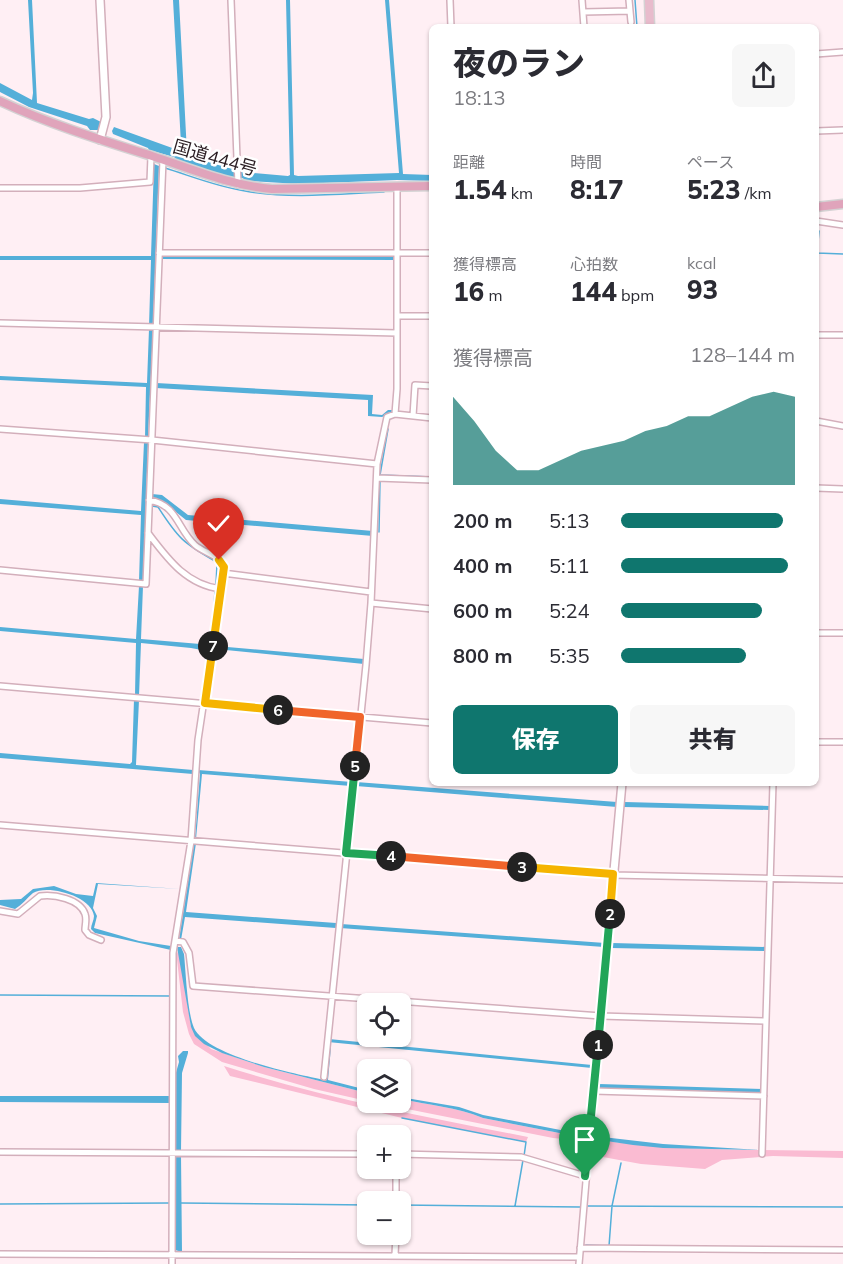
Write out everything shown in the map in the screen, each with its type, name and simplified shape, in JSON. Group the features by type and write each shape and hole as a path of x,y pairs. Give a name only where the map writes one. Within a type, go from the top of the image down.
{"highway":[{"name":"国道444号","path":"0,101 100,140 239,182 272,189 429,186"},
{"path":"819,207 843,204"}],"main road":[{"path":"649,0 650,24"}],"street":[{"path":"100,0 106,117 100,140"},
{"path":"231,0 239,182"},
{"path":"450,0 452,24"},
{"path":"582,0 584,24"},
{"path":"629,0 631,22"},
{"path":"583,12 630,11"},
{"path":"819,54 843,52"},
{"path":"819,131 843,130"},
{"path":"0,188 80,188 150,182 151,156"},
{"path":"0,570 146,584 163,160"},
{"path":"395,414 398,316 397,187"},
{"path":"819,221 843,225"},
{"path":"159,253 429,253"},
{"path":"398,316 429,316"},
{"path":"0,323 397,333"},
{"path":"819,335 843,335"},
{"path":"413,416 415,385 429,386"},
{"path":"324,1077 371,603 377,464 387,417 395,414 429,418"},
{"path":"819,422 843,426"},
{"path":"0,429 152,440 377,464"},
{"path":"377,478 429,480"},
{"path":"819,488 843,489"},
{"path":"149,500 158,502 169,509 194,545 222,562 223,573 198,740 191,841 173,953 172,1264"},
{"path":"148,533 177,570 206,586 221,589"},
{"path":"223,573 371,592"},
{"path":"371,603 429,609"},
{"path":"819,633 843,633"},
{"path":"0,686 429,723"},
{"path":"819,742 843,742"},
{"path":"579,1264 585,1176 622,786"},
{"path":"762,1154 773,786"},
{"path":"0,825 613,874 843,880"},
{"path":"0,911 18,914 40,896 62,898 81,908 86,918 84,930 101,940"},
{"path":"175,941 183,942 188,950 193,986 601,1016 766,1021"},
{"path":"594,1091 764,1096"},
{"path":"0,1152 357,1154"},
{"path":"411,1154 521,1157 585,1176"},
{"path":"396,1245 396,1254"},
{"path":"580,1248 843,1250"},
{"path":"0,1254 396,1254 579,1257"}],"shaded area":[{"path":"176,951 180,955 191,1027 211,1049 264,1067 357,1090 357,1099 314,1089 222,1062 194,1044 183,1012"},
{"path":"224,1066 299,1088 357,1101 357,1107 230,1076"},
{"path":"411,1101 585,1138 584,1141 553,1138 411,1110"},
{"path":"382,1113 409,1113 528,1137 526,1142"},
{"path":"593,1139 687,1148 843,1151 843,1158 773,1156 722,1160 705,1169 641,1164 592,1155"}],"water":[{"path":"28,0 32,0 37,103 89,119 93,118 101,122 99,130 90,130 87,126 29,107 0,92 0,83 32,100"},
{"path":"173,0 179,0 187,153 242,172 290,175 286,0 290,0 294,175 399,173 385,0 389,0 403,174 429,175 429,181 299,184 248,181 226,176 149,150 113,134 112,131 114,127 175,149 178,149 181,144"},
{"path":"154,164 159,166 153,326 149,326 151,260 0,260 0,256 151,256"},
{"path":"161,256 395,256 395,260 161,259"},
{"path":"149,329 153,329 148,438 145,438 146,387 0,380 0,376 147,383"},
{"path":"156,383 373,395 372,414 382,415 388,410 393,411 382,417 368,416 368,400 156,388"},
{"path":"144,442 148,443 143,582 139,581 141,515 0,504 0,499 141,511"},
{"path":"152,494 162,495 188,515 373,531 373,536 186,520 162,501 152,498"},
{"path":"139,586 143,586 141,639 212,645 206,677 204,676 207,651 141,643 139,696 135,695 136,643 0,631 0,627 136,639"},
{"path":"216,646 364,659 364,664 216,649"},
{"path":"134,699 139,700 136,765 193,770 193,774 0,758 0,753 130,764 132,762"},
{"path":"198,770 352,782 351,786 202,774 196,839 200,774"},
{"path":"356,782 617,802 617,807 356,786"},
{"path":"625,802 770,806 770,810 624,807"},
{"path":"194,843 196,843 186,912 336,923 336,928 185,917 181,940 179,939"},
{"path":"96,883 180,889 98,884 93,908 97,916 94,928 139,941 171,946 171,950 95,933 91,929 94,916 86,903 58,891 33,893 15,909 0,905 0,900 21,899 33,889 54,886 76,894 93,896"},
{"path":"341,924 605,943 604,947 340,928"},
{"path":"612,943 767,947 767,951 611,948"},
{"path":"177,947 181,947 184,954 192,1021 194,1028 202,1038 233,1055 253,1062 325,1080 328,1046 331,1047 328,1080 357,1087 357,1090 264,1067 222,1053 204,1044 195,1036 191,1027"},
{"path":"329,1039 357,1042 357,1045 328,1042"},
{"path":"379,1047 410,1047 592,1065 592,1068"},
{"path":"183,1051 188,1051 188,1053 182,1073 181,1151 175,1151 175,1076 179,1062 178,1056"},
{"path":"599,1084 762,1089 761,1093 598,1089"},
{"path":"0,1096 170,1096 170,1103 0,1102"},
{"path":"411,1099 586,1135 585,1138 483,1118 453,1109 411,1101"},
{"path":"594,1136 663,1144 760,1150 663,1148 593,1139"},
{"path":"173,1154 181,1155 182,1252 175,1250"}],"waterway":[{"path":"635,0 637,24"},
{"path":"165,168 225,187 279,195 384,192"},
{"path":"819,253 843,254"},
{"path":"388,429 380,475 429,477"},
{"path":"379,532 380,481"},
{"path":"152,506 158,507 182,539 215,561 217,564 216,584"},
{"path":"214,605 215,591"},
{"path":"0,995 170,996 170,1044"},
{"path":"402,1118 526,1142 524,1156"},
{"path":"592,1140 593,1134"},
{"path":"515,1206 523,1160"},
{"path":"586,1245 609,1246 612,1206 621,1163"},
{"path":"0,1204 169,1203"},
{"path":"181,1203 357,1205"},
{"path":"411,1205 580,1207"},
{"path":"588,1206 843,1207"}],"route":[{"path":"219,560 224,567 205,703 360,717 346,853 613,874 585,1176"}]}
